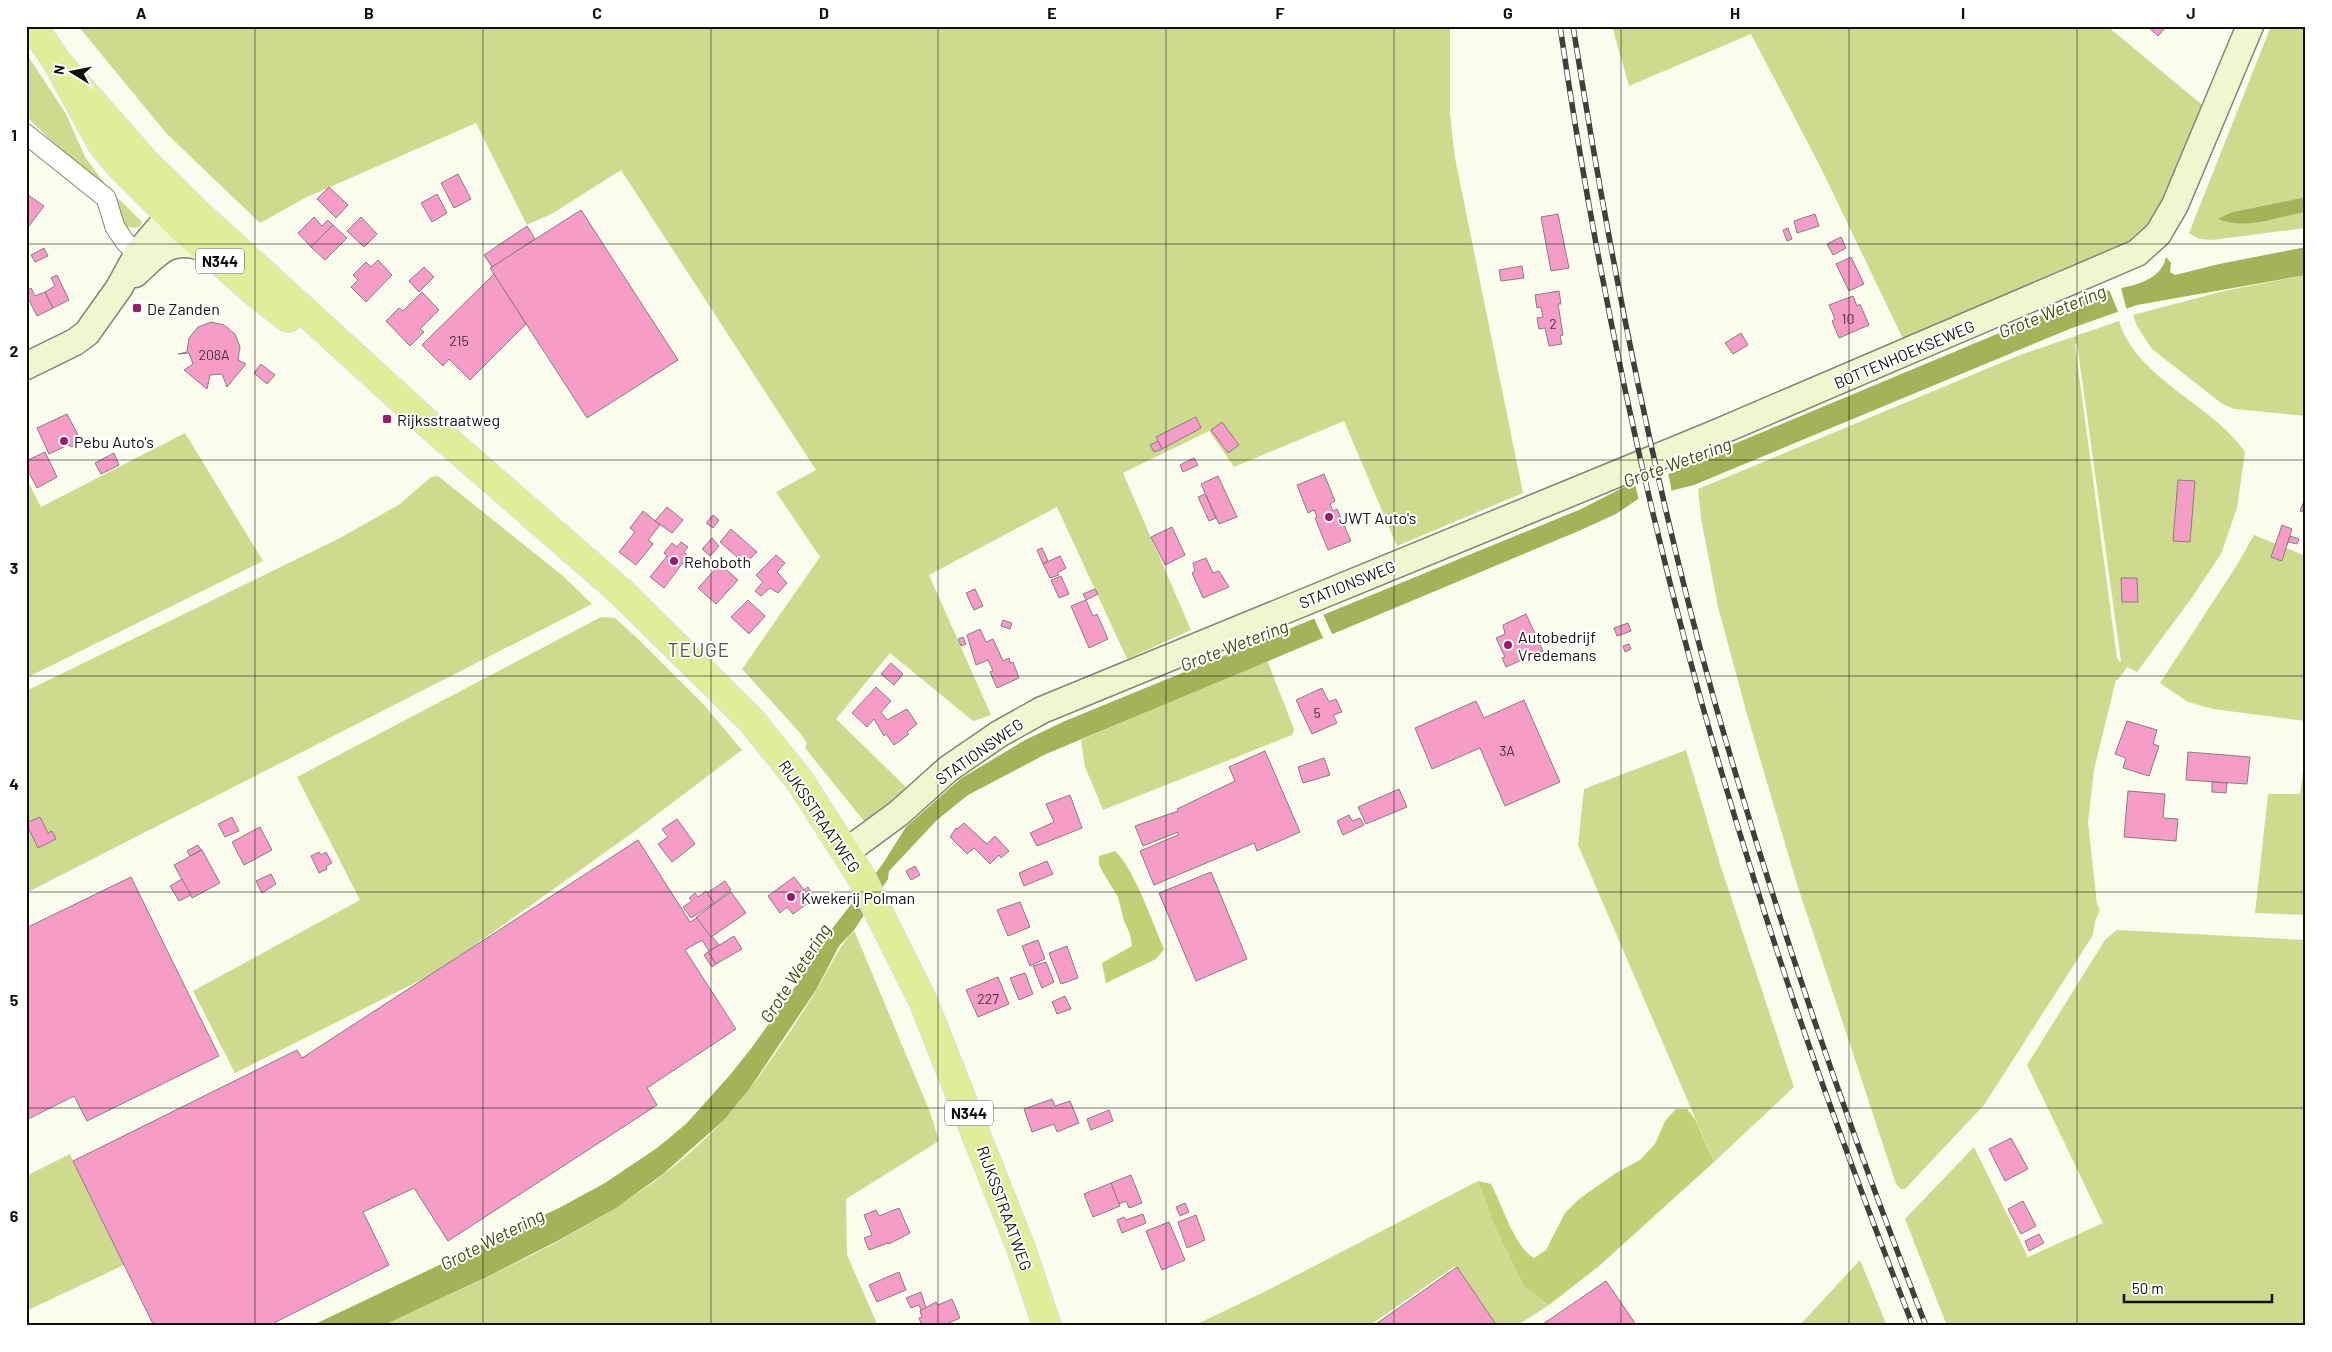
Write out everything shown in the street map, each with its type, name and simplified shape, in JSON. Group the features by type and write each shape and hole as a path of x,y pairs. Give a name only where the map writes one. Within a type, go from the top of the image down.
{"main road":[{"name":"RIJKSSTRAATWEG","path":"33,26 57,62 102,144 129,177 182,214 425,421 620,591 751,720 800,781 846,852 878,907 923,1001 1022,1248 1047,1326"},
{"name":"RIJKSSTRAATWEG","path":"182,214 205,248 256,293 372,385 425,421"}],"street":[{"name":"BOTTENHOEKSEWEG","path":"1655,459 2137,253 2158,234 2175,205 2250,26"},
{"path":"26,134 106,198 115,227 125,242 147,256"},
{"path":"26,366 83,337 119,288 182,214"},
{"path":"147,256 181,243 190,243 205,248"},
{"name":"STATIONSWEG","path":"846,852 899,813 948,769 999,734 1042,710 1655,459"}],"shaded area":[{"path":"78,26 1450,26 1450,114 1455,158 1523,493 1397,546 1344,421 1234,467 1209,431 1123,473 1191,630 1127,659 1057,507 929,575 991,715 973,721 890,653 836,719 907,788 885,807 864,821 805,748 807,743 801,734 742,669 820,557 776,492 816,470 621,170 553,213 527,225 476,123 307,197 260,223 167,134"},
{"path":"1612,26 2107,26 2206,108 2177,178 2147,231 2129,243 1903,339 1821,168 1751,34 1629,86"},
{"path":"2271,26 2306,26 2306,197 2232,212 2306,212 2306,228 2212,240 2199,239 2189,233"},
{"path":"26,53 66,114 85,157 105,184 101,189 26,116"},
{"path":"117,197 142,222 140,226 135,228 127,227 121,219"},
{"path":"2306,275 2306,416 2234,409 2221,403 2152,349 2137,326 2133,315 2224,291"},
{"path":"2119,321 2128,342 2142,360 2158,376 2231,435 2245,452 2237,508 2221,554 2193,596 2137,672 2127,667 2118,680 2116,680 2094,770 2088,822 2097,904 2100,910 2095,921 2093,935 1984,1105 1905,1189 1901,1189 1896,1184 1796,881 1748,718 1718,607 1701,518 1698,489 2020,355","holes":["2077,343 2121,661 2117,658 2075,345"]},
{"path":"185,433 263,561 26,678 26,478 41,507"},
{"path":"438,476 563,576 592,604 26,893 26,691 340,538 400,504 431,477"},
{"path":"2254,535 2306,556 2306,721 2213,709 2188,702 2160,683 2237,565"},
{"path":"601,617 615,618 636,637 704,705 742,750 635,831 437,972 235,1073 193,991 360,900 297,777"},
{"path":"1267,660 1294,729 1292,735 1103,810 1085,767 1081,740"},
{"path":"2306,749 2306,915 2255,913 2268,794 2300,794"},
{"path":"1686,750 1721,867 1794,1087 1714,1162 1578,845 1584,789"},
{"path":"1115,851 1136,883 1164,949 1156,959 1106,983 1102,963 1132,946 1118,897 1099,864 1099,856"},
{"path":"854,930 930,1112 939,1141 846,1199 847,1255 878,1326 382,1326 531,1256 627,1200 672,1168 713,1132 748,1091 792,1029 838,952"},
{"path":"2117,930 2306,940 2306,1326 1947,1326 1905,1219 1974,1147 2028,1257 2103,1223 2027,1065 2105,940"},
{"path":"1676,1109 1687,1109 1695,1119 1714,1162 1599,1266 1549,1305 1524,1287 1494,1225 1478,1181 1491,1184 1515,1235 1527,1253 1534,1258 1546,1250 1565,1213 1579,1199 1616,1173 1640,1160 1655,1144 1665,1121"},
{"path":"70,1154 124,1265 26,1311 26,1176"},
{"path":"1478,1181 1494,1225 1524,1287 1549,1305 1516,1326 1493,1326 1455,1266 1369,1326 1193,1326 1268,1290"},
{"path":"1860,1260 1887,1326 1799,1326"}],"water":[{"path":"2306,197 2306,212 2262,222 2240,224 2218,219 2232,212"},
{"name":"Grote Wetering","path":"2306,247 2306,275 2137,305 2072,328 1694,485 1638,499 1616,514 1581,530 1046,754 968,795 937,820 889,871 888,879 854,930 839,946 816,990 748,1091 724,1120 663,1174 616,1208 563,1238 493,1274 382,1326 311,1326 559,1208 605,1183 657,1148 686,1124 753,1046 797,984 820,944 882,865 906,827 960,779 1025,740 1065,721 1581,509 1634,482 1675,472 1686,464 2090,295 2146,281 2162,267 2166,257 2171,263 2170,272 2175,275 2219,264"}],"pier":[{"path":"2120,284 2127,311 2119,314 2108,287"},
{"path":"1668,472 1672,493 1639,501 1634,480"},
{"path":"1322,612 1333,636 1324,640 1313,616"}],"building":[{"path":"2147,26 2167,26 2158,36"},
{"path":"458,174 471,199 454,208 441,183"},
{"path":"329,187 348,205 336,218 317,199"},
{"path":"437,194 447,213 432,222 421,203"},
{"path":"28,195 44,206 26,230 26,197"},
{"path":"581,210 678,360 587,418 490,268"},
{"path":"1558,214 1569,268 1551,271 1541,217"},
{"path":"1815,214 1819,226 1797,233 1794,221"},
{"path":"314,217 322,226 328,220 333,225 311,247 298,233"},
{"path":"361,217 377,234 364,247 347,231"},
{"path":"333,225 347,238 325,260 311,247"},
{"path":"527,226 535,239 492,267 484,255"},
{"path":"1788,228 1792,239 1787,241 1783,230"},
{"path":"1841,237 1846,248 1833,255 1827,244"},
{"path":"44,248 48,256 35,262 31,255"},
{"path":"1851,257 1864,284 1849,291 1836,264"},
{"path":"378,260 392,275 366,302 351,287 358,280 353,275 366,262 371,267"},
{"path":"1522,266 1524,278 1501,281 1499,270"},
{"path":"424,267 434,277 419,292 409,281"},
{"path":"494,274 526,324 470,380 449,359 443,366 422,345"},
{"path":"57,275 69,300 53,308 45,292 55,286 51,278"},
{"path":"31,288 35,296 45,292 53,308 37,316 26,294 26,291"},
{"path":"1559,291 1561,304 1558,304 1563,335 1560,336 1562,344 1549,346 1545,328 1539,329 1537,318 1543,317 1541,307 1537,308 1535,295"},
{"path":"422,292 439,310 420,329 424,332 410,346 386,321 399,308 403,311"},
{"path":"1853,296 1857,306 1860,304 1869,325 1839,338 1832,321 1835,319 1829,305"},
{"path":"211,322 224,325 235,334 240,347 238,360 246,364 227,387 222,374 210,375 207,389 184,370 193,364 189,353 178,354 187,352 189,338 198,327"},
{"path":"1741,333 1748,345 1733,354 1725,343"},
{"path":"261,364 275,375 267,384 254,373"},
{"path":"67,414 80,439 78,440 79,442 72,447 68,445 49,454 37,428"},
{"path":"1196,417 1201,428 1162,449 1156,437"},
{"path":"1222,422 1239,445 1228,453 1211,430"},
{"path":"1158,441 1162,449 1154,452 1150,445"},
{"path":"45,452 57,477 37,488 26,467 26,461"},
{"path":"114,453 119,465 101,474 95,463"},
{"path":"1194,458 1198,465 1183,472 1180,465"},
{"path":"1324,474 1335,501 1330,504 1333,511 1337,509 1351,541 1328,550 1315,518 1317,517 1314,510 1308,513 1297,485"},
{"path":"1218,476 1237,517 1219,524 1201,484"},
{"path":"2178,480 2195,481 2190,542 2173,541"},
{"path":"1205,494 1216,518 1209,521 1198,497"},
{"path":"2306,496 2306,513 2300,511"},
{"path":"667,507 683,520 672,533 655,521"},
{"path":"643,511 660,525 648,540 653,544 636,565 619,552 635,532 630,528"},
{"path":"713,515 719,520 713,528 706,523"},
{"path":"2282,525 2292,529 2282,561 2271,557"},
{"path":"1172,527 1185,555 1165,565 1151,537"},
{"path":"731,529 757,552 745,564 720,542"},
{"path":"2290,536 2299,539 2297,544 2288,542"},
{"path":"712,538 719,546 710,556 702,549"},
{"name":"Rehoboth","path":"681,542 688,547 684,552 688,556 664,588 650,577 667,556 664,553 672,543 677,547"},
{"path":"1042,548 1048,561 1043,564 1037,550"},
{"path":"776,555 785,563 777,572 787,583 778,593 770,588 761,596 755,591 763,582 756,575"},
{"path":"1060,556 1066,568 1057,573 1059,575 1050,578 1043,564"},
{"path":"1206,558 1213,573 1219,571 1229,587 1203,598 1192,573 1195,571 1193,563"},
{"path":"720,564 738,580 716,604 698,588"},
{"path":"1061,576 1069,594 1059,598 1051,580"},
{"path":"2121,578 2137,578 2138,602 2122,602"},
{"path":"975,589 983,606 974,610 966,593"},
{"path":"1095,589 1098,594 1086,600 1083,594"},
{"path":"748,600 765,616 749,634 731,617"},
{"path":"1086,600 1093,616 1097,614 1108,639 1089,648 1071,606"},
{"path":"1526,614 1543,651 1506,667 1502,658 1505,657 1496,638 1505,634 1503,625"},
{"path":"1003,620 1012,623 1010,629 1001,626"},
{"path":"1628,623 1631,631 1617,636 1614,628"},
{"path":"980,629 986,642 993,639 1003,661 1009,658 1010,663 1013,662 1019,678 997,688 990,672 993,671 988,660 976,665 967,635"},
{"path":"963,637 966,644 961,646 958,639"},
{"path":"1629,644 1631,649 1625,652 1623,646"},
{"path":"891,663 903,674 894,685 881,674"},
{"path":"876,687 891,701 881,712 887,720 907,709 917,724 907,732 909,734 894,745 886,734 884,736 874,719 867,727 852,713"},
{"path":"1322,688 1329,702 1336,699 1342,712 1333,715 1337,723 1312,734 1296,700"},
{"path":"1524,700 1560,782 1505,806 1480,748 1432,769 1415,728 1476,701 1484,718"},
{"path":"2127,721 2157,730 2153,744 2159,746 2149,776 2123,768 2126,758 2115,754"},
{"path":"1265,751 1300,832 1257,851 1254,843 1154,885 1140,851 1178,835 1178,832 1143,846 1135,826 1178,811 1177,809 1235,781 1229,767"},
{"path":"2188,752 2250,757 2247,784 2186,780"},
{"path":"1324,758 1330,775 1303,783 1298,767"},
{"path":"2212,782 2227,783 2226,793 2212,792"},
{"path":"1399,789 1407,807 1366,824 1358,807"},
{"path":"2128,791 2165,794 2163,818 2178,819 2176,841 2124,837"},
{"path":"1070,795 1082,828 1037,846 1030,833 1054,822 1046,804"},
{"path":"1349,815 1352,821 1360,818 1364,825 1343,835 1337,821"},
{"path":"40,817 48,833 52,831 56,839 38,848 26,823"},
{"path":"232,817 239,831 225,837 218,824"},
{"path":"677,819 695,844 672,862 658,844 668,837 662,829"},
{"path":"964,823 987,844 995,836 1009,851 1001,858 999,855 990,864 974,848 967,854 950,837 956,828"},
{"path":"260,827 272,850 244,865 232,842"},
{"path":"638,840 690,922 697,918 719,945 709,951 702,940 685,950 736,1029 647,1088 657,1105 448,1241 414,1188 363,1212 389,1265 268,1326 154,1326 73,1161 297,1050 302,1058"},
{"path":"198,845 201,850 190,856 187,851"},
{"path":"202,850 220,883 192,898 174,865"},
{"path":"319,852 321,855 326,852 332,863 326,866 327,869 319,873 311,856"},
{"path":"1047,861 1053,874 1024,886 1019,873"},
{"path":"915,866 920,875 911,880 906,871"},
{"path":"1211,872 1247,959 1196,981 1159,893"},
{"path":"271,874 276,884 262,893 256,881"},
{"path":"131,877 219,1056 87,1121 74,1096 26,1120 26,928"},
{"path":"794,877 804,890 808,887 815,898 793,914 787,907 780,913 768,896"},
{"path":"182,879 191,895 179,901 170,886"},
{"path":"725,881 731,890 714,903 707,893"},
{"path":"706,891 714,903 691,918 683,907 692,901 689,898 695,893 698,897"},
{"path":"731,892 746,913 711,937 696,917"},
{"path":"1020,902 1030,927 1008,936 997,910"},
{"path":"734,936 742,949 716,964 708,952"},
{"path":"1038,940 1045,959 1030,966 1022,946"},
{"path":"1067,946 1078,978 1061,984 1049,953"},
{"path":"708,952 716,964 712,967 704,955"},
{"path":"1046,962 1054,982 1042,988 1033,966"},
{"path":"1025,973 1033,994 1019,1000 1010,978"},
{"path":"998,977 1009,1004 978,1017 966,990"},
{"path":"1065,996 1071,1009 1057,1014 1052,1002"},
{"path":"1052,1099 1055,1106 1070,1101 1079,1123 1057,1132 1054,1124 1032,1132 1024,1109"},
{"path":"1109,1110 1113,1121 1091,1130 1087,1119"},
{"path":"2011,1138 2028,1169 2005,1181 1989,1149"},
{"path":"1131,1175 1142,1203 1129,1208 1126,1201 1119,1204 1111,1183"},
{"path":"1111,1183 1120,1206 1093,1217 1084,1194"},
{"path":"2023,1201 2036,1226 2021,1234 2008,1209"},
{"path":"1185,1203 1189,1212 1180,1216 1176,1207"},
{"path":"899,1208 910,1233 889,1244 869,1250 864,1238 872,1235 864,1215 876,1210 879,1216"},
{"path":"1143,1214 1146,1223 1122,1233 1117,1220 1124,1217 1126,1220"},
{"path":"1196,1215 1205,1240 1187,1248 1178,1222"},
{"path":"1169,1222 1185,1260 1162,1270 1146,1231"},
{"path":"2039,1234 2044,1243 2029,1251 2025,1241"},
{"path":"1457,1267 1497,1326 1373,1326"},
{"path":"899,1272 906,1290 877,1302 869,1285"},
{"path":"1606,1281 1637,1326 1540,1326"},
{"path":"921,1292 926,1308 921,1310 919,1305 911,1308 906,1298"},
{"path":"952,1299 960,1318 942,1326 922,1326 919,1318 922,1317 920,1311 936,1302 938,1305"}],"railway":[{"path":"1560,26 1596,242 1617,349 1665,563 1692,669 1754,879 1791,992 1870,1215 1913,1326"},
{"path":"1573,26 1617,282 1634,367 1672,536 1715,703 1762,861 1813,1017 1896,1249 1926,1326"}],"place":[{"name":"De Zanden","path":"137,308"},
{"name":"Rijksstraatweg","path":"387,419"},
{"name":"Pebu Auto's","path":"64,441"},
{"name":"JWT Auto's","path":"1329,517"},
{"name":"Rehoboth","path":"674,561"},
{"name":"Autobedrijf Vredemans","path":"1508,645"},
{"name":"Kwekerij Polman","path":"791,897"}],"district":[{"name":"TEUGE","path":"699,649"}]}
